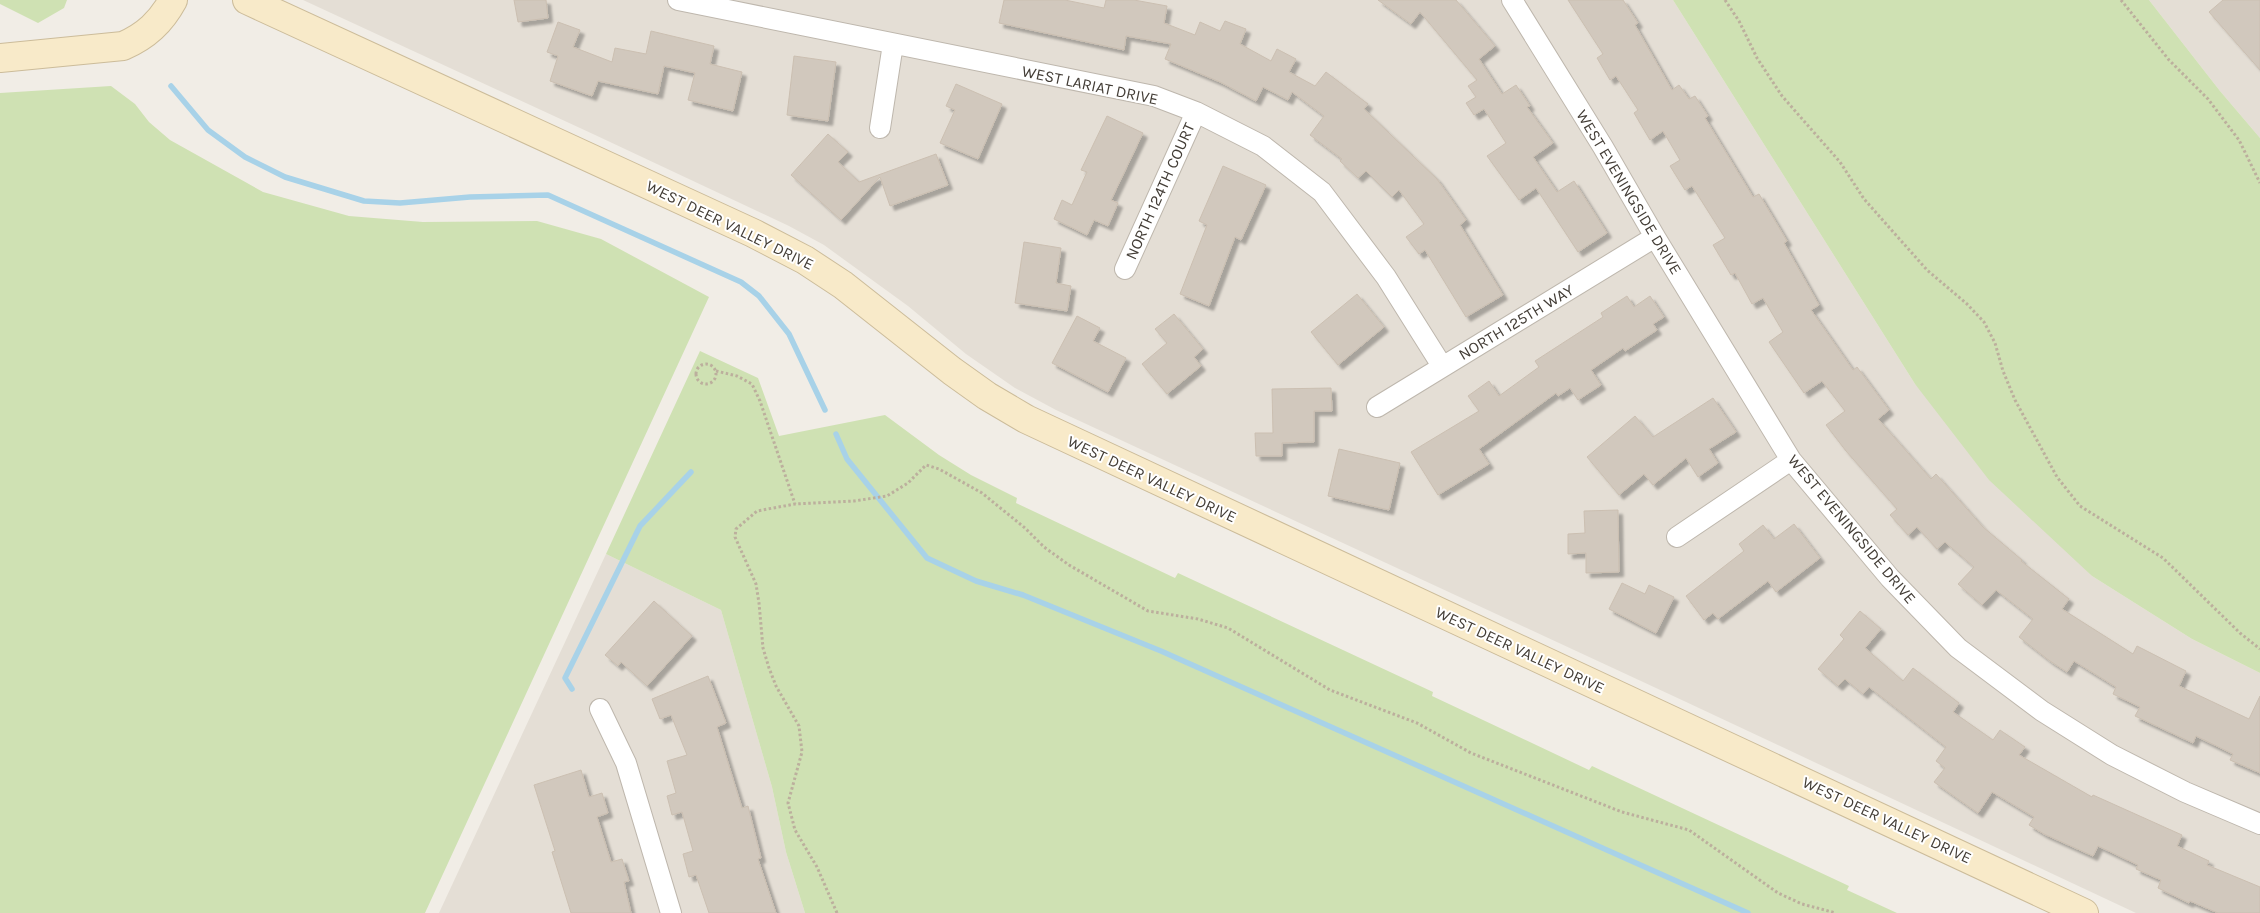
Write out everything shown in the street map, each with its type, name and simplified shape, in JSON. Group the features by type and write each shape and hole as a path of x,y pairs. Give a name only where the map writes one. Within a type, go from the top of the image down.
{"street":[{"path":"0,58 123,46 138,39 160,22 173,0"},
{"name":"WEST DEER VALLEY DRIVE","path":"247,0 753,233 804,260 870,305 980,391 1026,419 2084,913"},
{"name":"WEST LARIAT DRIVE","path":"678,0 1154,96 1196,112 1263,146 1322,192 1386,277 1442,366"},
{"name":"WEST EVENINGSIDE DRIVE","path":"1512,0 1603,146 1655,237 1791,460 1890,578 1958,648 2042,711 2112,755 2185,792 2260,824"},
{"path":"880,128 894,44"},
{"name":"NORTH 124TH COURT","path":"1124,269 1196,112"},
{"name":"NORTH 125TH WAY","path":"1377,407 1655,237"},
{"path":"1677,537 1791,460"},
{"path":"600,709 626,762 671,913"}],"path":[{"path":"1724,0 1739,21 1757,58 1782,96 1840,162 1864,199 1927,270 1968,304 1984,322 1995,343 2003,371 2015,400 2057,477 2080,506 2163,558 2240,633 2260,649"},
{"path":"2121,0 2169,60 2208,99 2239,140 2260,183"},
{"path":"716,370 715,377 711,382 702,383 696,379 696,372 702,364 711,365 716,370 745,379 752,384 760,401 795,504"},
{"path":"837,913 817,867 795,830 788,803 802,752 799,726 776,686 769,668 763,648 756,584 736,537 736,529 756,511 795,504 854,501 887,496 908,483 926,465 939,469 982,493 1025,528 1044,547 1069,565 1095,582 1148,611 1198,619 1228,628 1253,641 1300,673 1330,690 1417,723 1472,753 1622,812 1689,830 1778,893 1802,904 1836,913"}],"shaded area":[{"path":"303,0 1673,0 1915,384 2092,576 2192,639 2260,673 2260,913 2136,913 1056,410 1015,388 966,354 908,306 824,245 789,226"},
{"path":"2149,0 2260,0 2260,138 2220,91"},
{"path":"606,554 721,610 772,787 786,852 805,913 439,913"}],"green space":[{"path":"0,0 67,0 64,8 38,23 0,4"},
{"path":"1673,0 2149,0 2220,91 2260,138 2260,673 2192,639 2092,576 1989,480 1915,384"},
{"path":"111,86 135,104 149,122 170,140 263,192 349,216 423,222 537,221 601,239 709,297 425,913 0,913 0,93"},
{"path":"700,351 758,378 779,436 885,415 939,455 971,475 1017,498 1016,503 1175,578 1178,573 1433,692 1432,696 1589,770 1592,766 1849,886 1847,890 1897,913 805,913 786,852 772,787 721,610 606,554"}],"building":[{"path":"514,0 546,0 548,18 518,22"},
{"path":"1004,0 1065,0 1104,8 1106,0 1134,0 1167,6 1164,23 1195,35 1200,22 1220,31 1225,21 1246,29 1240,44 1271,61 1277,49 1296,59 1289,72 1315,86 1326,72 1368,104 1364,109 1437,179 1466,220 1460,225 1503,295 1466,317 1425,250 1419,254 1406,237 1424,224 1399,190 1392,197 1366,171 1358,178 1340,161 1342,159 1310,135 1324,116 1292,92 1288,100 1263,87 1256,101 1220,82 1165,59 1171,44 1126,36 1124,50 999,23"},
{"path":"1378,0 1456,0 1495,46 1479,59 1502,94 1516,85 1530,106 1527,107 1553,143 1533,157 1557,192 1574,181 1607,233 1578,252 1536,188 1519,200 1487,156 1506,143 1484,109 1474,115 1466,103 1476,97 1468,86 1477,80 1420,12 1411,24"},
{"path":"1568,0 1623,0 1638,23 1635,25 1672,90 1679,85 1689,99 1695,96 1708,116 1705,118 1753,197 1759,194 1787,241 1784,243 1819,305 1811,310 1853,370 1857,367 1889,410 1878,419 1931,479 1936,474 1983,527 2021,561 2069,599 2062,609 2133,654 2137,646 2186,671 2179,686 2249,719 2260,696 2260,773 2230,760 2233,754 2196,736 2193,743 2135,716 2140,707 2113,694 2116,687 2074,661 2067,672 2050,661 2019,637 2033,619 1996,590 1982,605 1958,584 1974,567 1945,542 1937,549 1917,527 1908,535 1890,515 1897,509 1846,451 1826,425 1845,411 1822,381 1804,393 1769,342 1783,332 1763,298 1752,304 1735,273 1731,275 1713,245 1725,238 1692,186 1685,190 1670,166 1680,160 1663,131 1650,140 1634,113 1638,110 1616,76 1610,80 1597,58 1603,54"},
{"path":"2223,0 2260,0 2260,70 2209,12"},
{"path":"558,22 580,30 573,47 612,62 615,48 646,54 651,31 714,46 710,64 742,72 733,111 688,100 695,73 664,66 658,94 598,81 592,96 550,81 558,56 547,52"},
{"path":"794,56 836,62 828,121 787,115"},
{"path":"956,84 1002,104 978,159 940,143 955,110 946,106"},
{"path":"1107,116 1143,133 1111,200 1118,203 1108,226 1094,220 1087,235 1054,219 1062,200 1072,205 1087,172 1081,170"},
{"path":"828,134 848,152 838,162 859,182 936,154 948,185 890,206 880,177 841,220 791,175"},
{"path":"1223,166 1266,185 1241,240 1235,237 1209,306 1180,294 1207,225 1199,221"},
{"path":"1024,242 1061,248 1056,283 1071,286 1067,311 1015,303"},
{"path":"1357,294 1384,327 1338,365 1311,332"},
{"path":"1627,296 1634,307 1650,296 1664,317 1653,324 1657,330 1625,351 1623,348 1591,370 1601,385 1578,400 1570,388 1558,396 1556,393 1479,449 1489,464 1438,495 1411,452 1479,411 1468,396 1489,381 1499,396 1539,367 1535,361 1603,317 1601,313"},
{"path":"1174,314 1203,349 1194,357 1201,366 1167,394 1142,364 1167,343 1155,329"},
{"path":"1077,316 1100,328 1093,341 1126,358 1108,392 1052,363"},
{"path":"1331,388 1332,411 1314,411 1314,442 1282,443 1282,456 1256,456 1255,433 1273,433 1272,389"},
{"path":"1713,398 1736,432 1709,449 1718,463 1698,477 1686,458 1653,485 1644,474 1619,495 1587,457 1635,416 1653,437"},
{"path":"1339,449 1400,463 1389,510 1328,496"},
{"path":"1618,510 1619,572 1586,573 1586,553 1568,554 1568,534 1585,533 1584,511"},
{"path":"1794,524 1820,558 1776,592 1768,581 1718,619 1713,613 1704,620 1686,596 1744,551 1739,544 1763,525 1774,539"},
{"path":"1622,583 1645,594 1649,585 1674,597 1656,633 1609,609"},
{"path":"654,601 692,636 647,686 621,662 618,666 605,655"},
{"path":"1860,611 1881,629 1865,648 1903,681 1913,668 1959,703 1953,712 1993,740 2000,730 2025,747 2019,755 2092,797 2093,795 2182,835 2177,846 2209,861 2207,865 2260,887 2260,913 2218,913 2190,901 2189,903 2158,888 2161,880 2136,869 2138,865 2098,846 2093,856 2044,834 2029,825 2034,817 1992,792 1978,813 1934,782 1945,768 1936,761 1946,747 1869,687 1863,694 1845,679 1838,686 1818,669 1844,639 1840,635"},
{"path":"708,676 726,723 717,727 742,808 748,806 761,858 758,859 776,913 709,913 696,875 689,877 683,854 693,851 682,812 672,815 667,796 676,793 667,761 687,755 671,715 660,719 652,699"},
{"path":"581,770 589,797 602,793 608,813 597,817 611,862 622,859 629,881 624,882 631,913 571,913 552,852 555,851 534,785"}],"waterway":[{"path":"171,86 208,130 245,157 285,177 364,201 400,203 470,197 548,195 741,282 759,296 789,334 825,410"},
{"path":"836,434 847,459 927,558 976,581 1023,595 1161,651 1748,913"},
{"path":"572,689 565,678 640,526 691,472"}]}
